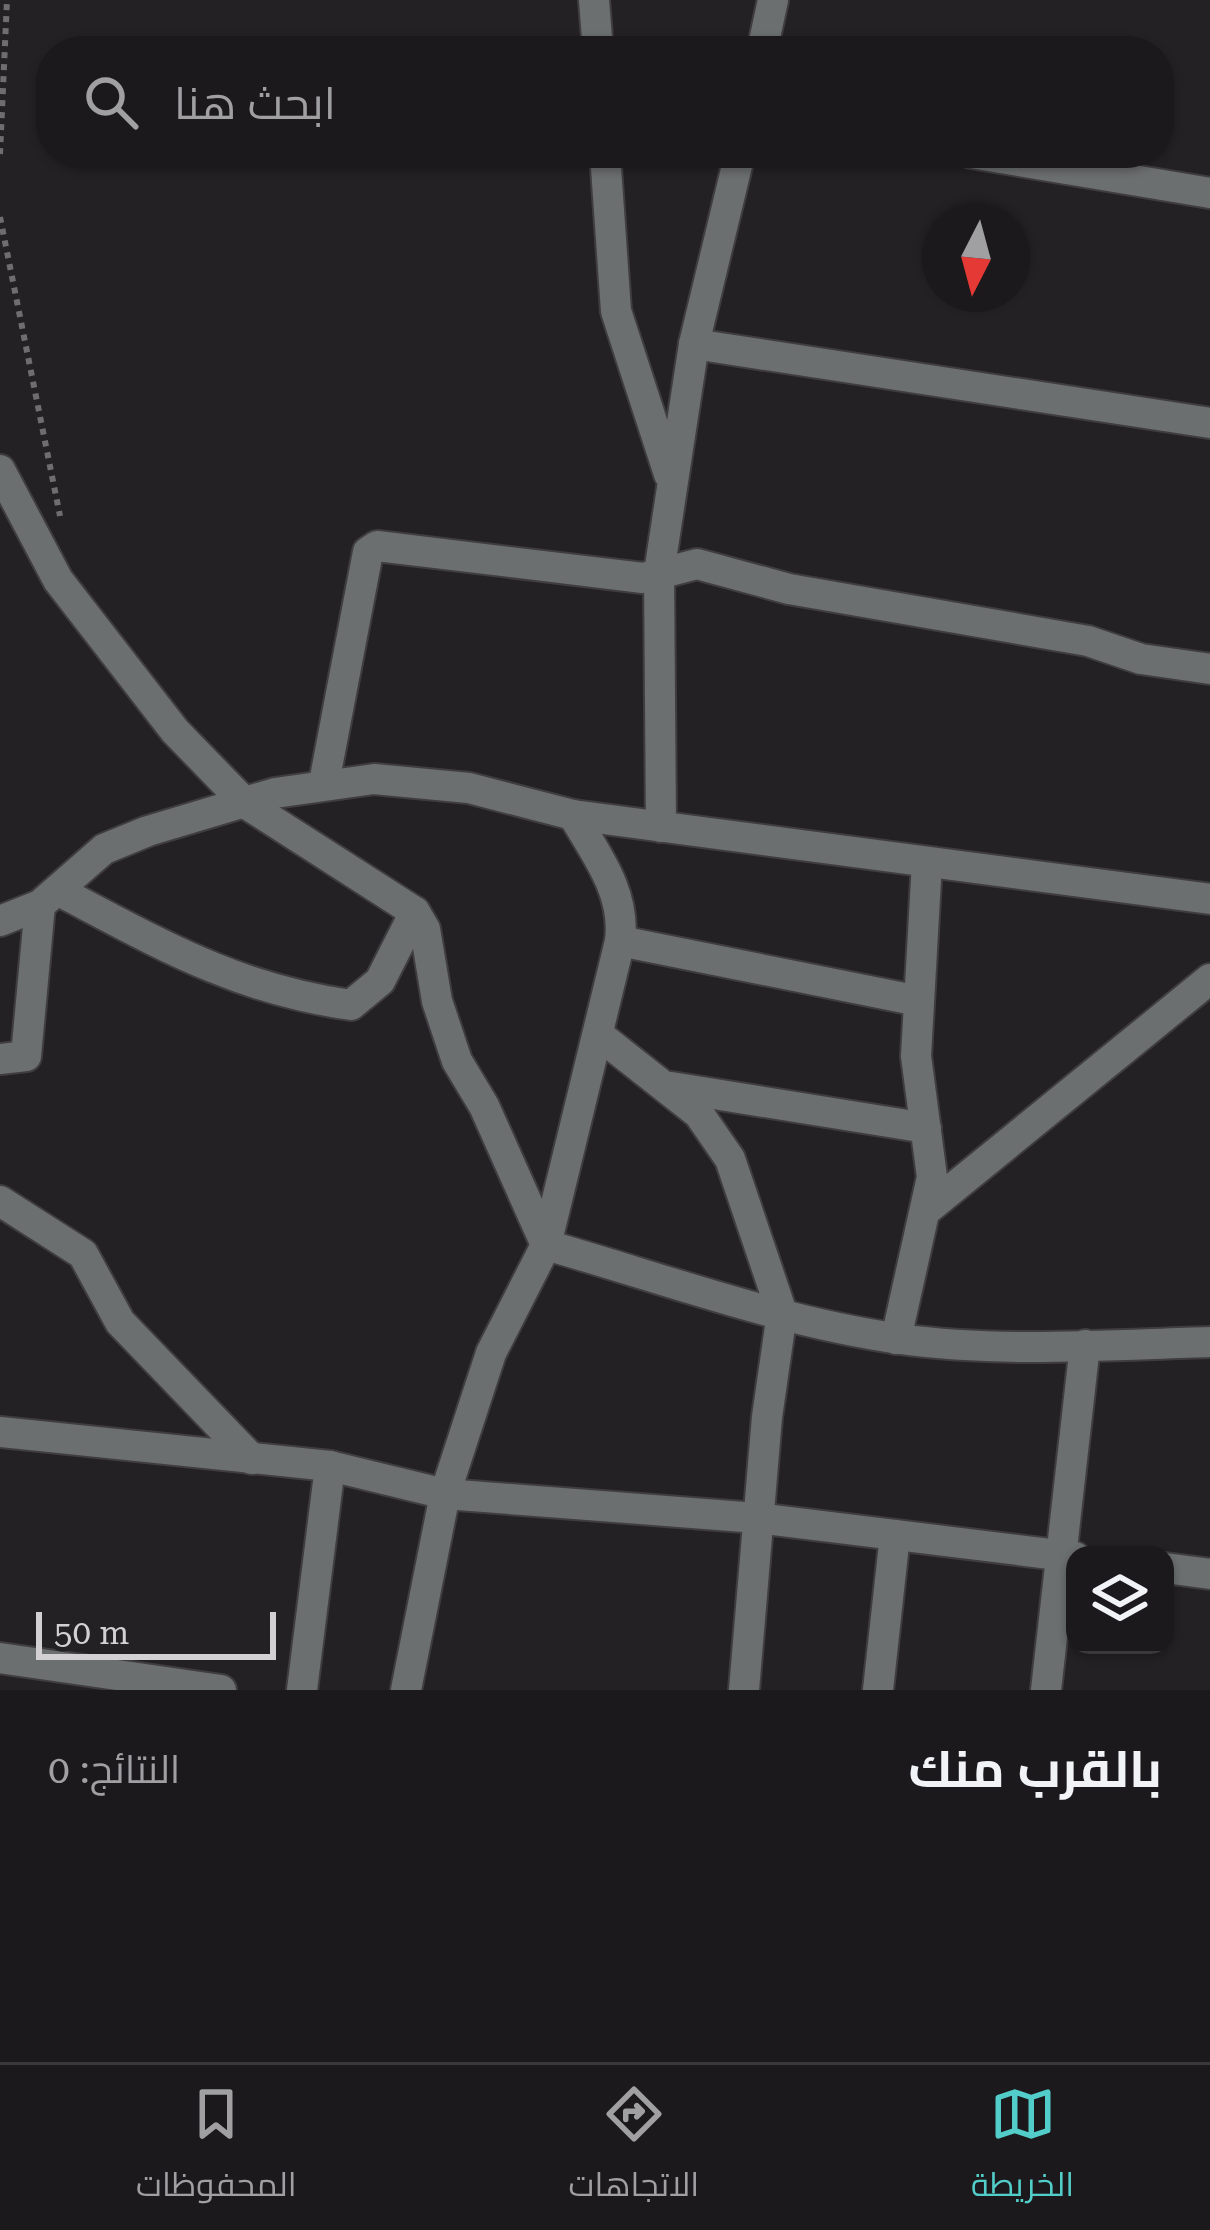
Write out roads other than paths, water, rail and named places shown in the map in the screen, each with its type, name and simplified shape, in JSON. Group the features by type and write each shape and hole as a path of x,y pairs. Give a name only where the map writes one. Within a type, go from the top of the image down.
{"street":[{"path":"594,0 597,36"},
{"path":"766,36 773,0"},
{"path":"606,168 616,311 673,484"},
{"path":"661,827 659,572 694,344 736,168"},
{"path":"1061,168 1210,193"},
{"path":"694,344 1210,423"},
{"path":"0,470 58,580 175,731 245,803 415,912 425,929 437,1001 457,1061 484,1106 546,1245 782,1313 896,1339 985,1348 1210,1342"},
{"path":"324,783 368,552 377,546 643,578 697,564 789,590 1088,641 1141,659 1210,669"},
{"path":"0,921 50,898 104,849 245,803 324,783 431,781 573,815 1210,899"},
{"path":"406,1690 446,1494 491,1353 546,1245 620,941 624,914 573,815"},
{"path":"896,1339 925,1211 932,1157 916,1057 927,862"},
{"path":"50,898 218,974 295,997 351,1005 380,981 415,912"},
{"path":"0,1059 26,1056 50,898"},
{"path":"620,941 919,1000"},
{"path":"925,1211 1210,979"},
{"path":"600,1036 699,1114 730,1159 782,1313 744,1690"},
{"path":"666,1087 926,1128"},
{"path":"0,1201 83,1254 120,1322 251,1459"},
{"path":"1068,1546 1085,1345"},
{"path":"0,1432 330,1466 446,1494 758,1518 1066,1556"},
{"path":"302,1690 330,1466"},
{"path":"878,1690 895,1535"},
{"path":"1046,1690 1066,1562"},
{"path":"1174,1569 1210,1574"},
{"path":"12,1670 221,1690"}]}
